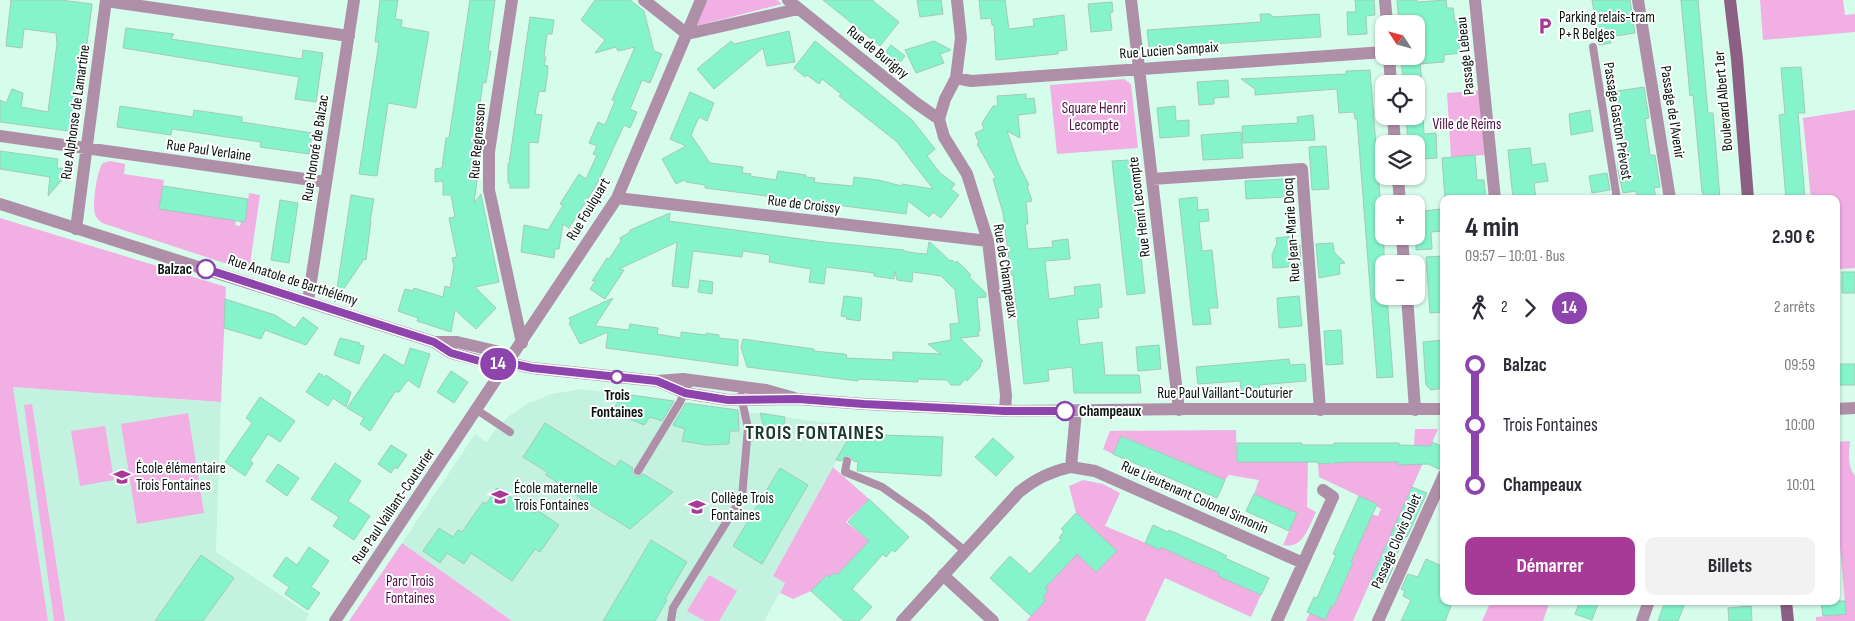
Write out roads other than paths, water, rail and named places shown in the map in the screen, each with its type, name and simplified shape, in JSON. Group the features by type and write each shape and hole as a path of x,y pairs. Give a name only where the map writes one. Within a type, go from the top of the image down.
{"main road":[{"name":"Boulevard Albert 1er","path":"1730,0 1737,59 1748,195"},
{"path":"1786,605 1788,621"}],"street":[{"name":"Rue Honoré de Balzac","path":"308,302 354,0"},
{"name":"Rue Regnesson","path":"512,0 489,152 489,190 522,343"},
{"path":"644,0 687,34 798,9"},
{"name":"Rue Foulquart","path":"509,363 617,198 701,0"},
{"name":"Rue de Burigny","path":"788,0 916,103 939,119"},
{"path":"939,119 945,99 956,78 961,38 957,0"},
{"name":"Rue Henri Lecompte","path":"1131,0 1179,410"},
{"path":"1385,0 1386,15"},
{"name":"Passage Lebeau","path":"1475,0 1495,195"},
{"name":"Passage de l'Avenir","path":"1638,0 1669,195"},
{"path":"106,1 348,36"},
{"name":"Rue Alphonse de Lamartine","path":"76,229 106,1"},
{"name":"Rue Lucien Sampaix","path":"956,78 971,81 1375,53"},
{"name":"Rue de Champeaux","path":"939,119 944,137 967,174 988,241 1006,395 1005,411"},
{"name":"Rue Paul Verlaine","path":"0,136 326,182"},
{"name":"Rue Jean-Marie Docq","path":"1152,179 1302,169 1320,410"},
{"name":"Rue de Croissy","path":"617,198 988,241"},
{"name":"Rue Anatole de Barthélémy","path":"0,204 434,342 457,342 498,352 509,363"},
{"path":"1408,305 1415,410"},
{"name":"Rue Paul Vaillant-Couturier","path":"335,621 509,363 532,368 657,381 691,380 740,386 766,390 798,399"},
{"name":"Rue Paul Vaillant-Couturier","path":"657,381 685,393 742,400 798,399 1005,411 1440,409"},
{"path":"1840,409 1855,408"},
{"path":"902,621 1019,492 1056,470 1072,467 1076,411"},
{"name":"Rue Lieutenant Colonel Simonin","path":"1072,467 1095,471 1303,562"},
{"name":"Passage Clovis Dolet","path":"1378,621 1440,484"},
{"path":"1277,621 1333,497 1323,490"},
{"path":"944,575 993,621"},
{"path":"1642,621 1648,605"}],"lane":[{"name":"Passage Gaston Prévost","path":"1593,47 1616,195"},
{"path":"638,471 691,380"},
{"path":"671,621 673,608 742,497 748,428 740,386"},
{"path":"477,410 510,432"},
{"path":"847,461 845,472 882,487 926,518 964,551"}],"place":[{"name":"Parking relais-tram P+R Belges","path":"1545,26"},
{"name":"Balzac","path":"206,269"},
{"name":"Trois Fontaines","path":"617,377"},
{"name":"Champeaux","path":"1065,411"},
{"name":"École élémentaire Trois Fontaines","path":"122,477"},
{"name":"École maternelle Trois Fontaines","path":"500,497"},
{"name":"Collège Trois Fontaines","path":"697,507"}],"district":[{"name":"TROIS FONTAINES","path":"815,432"}],"park label":[{"name":"Square Henri Lecompte","path":"1094,116"},
{"name":"Ville de Reims","path":"1467,124"},
{"name":"Parc Trois Fontaines","path":"410,590"}]}
